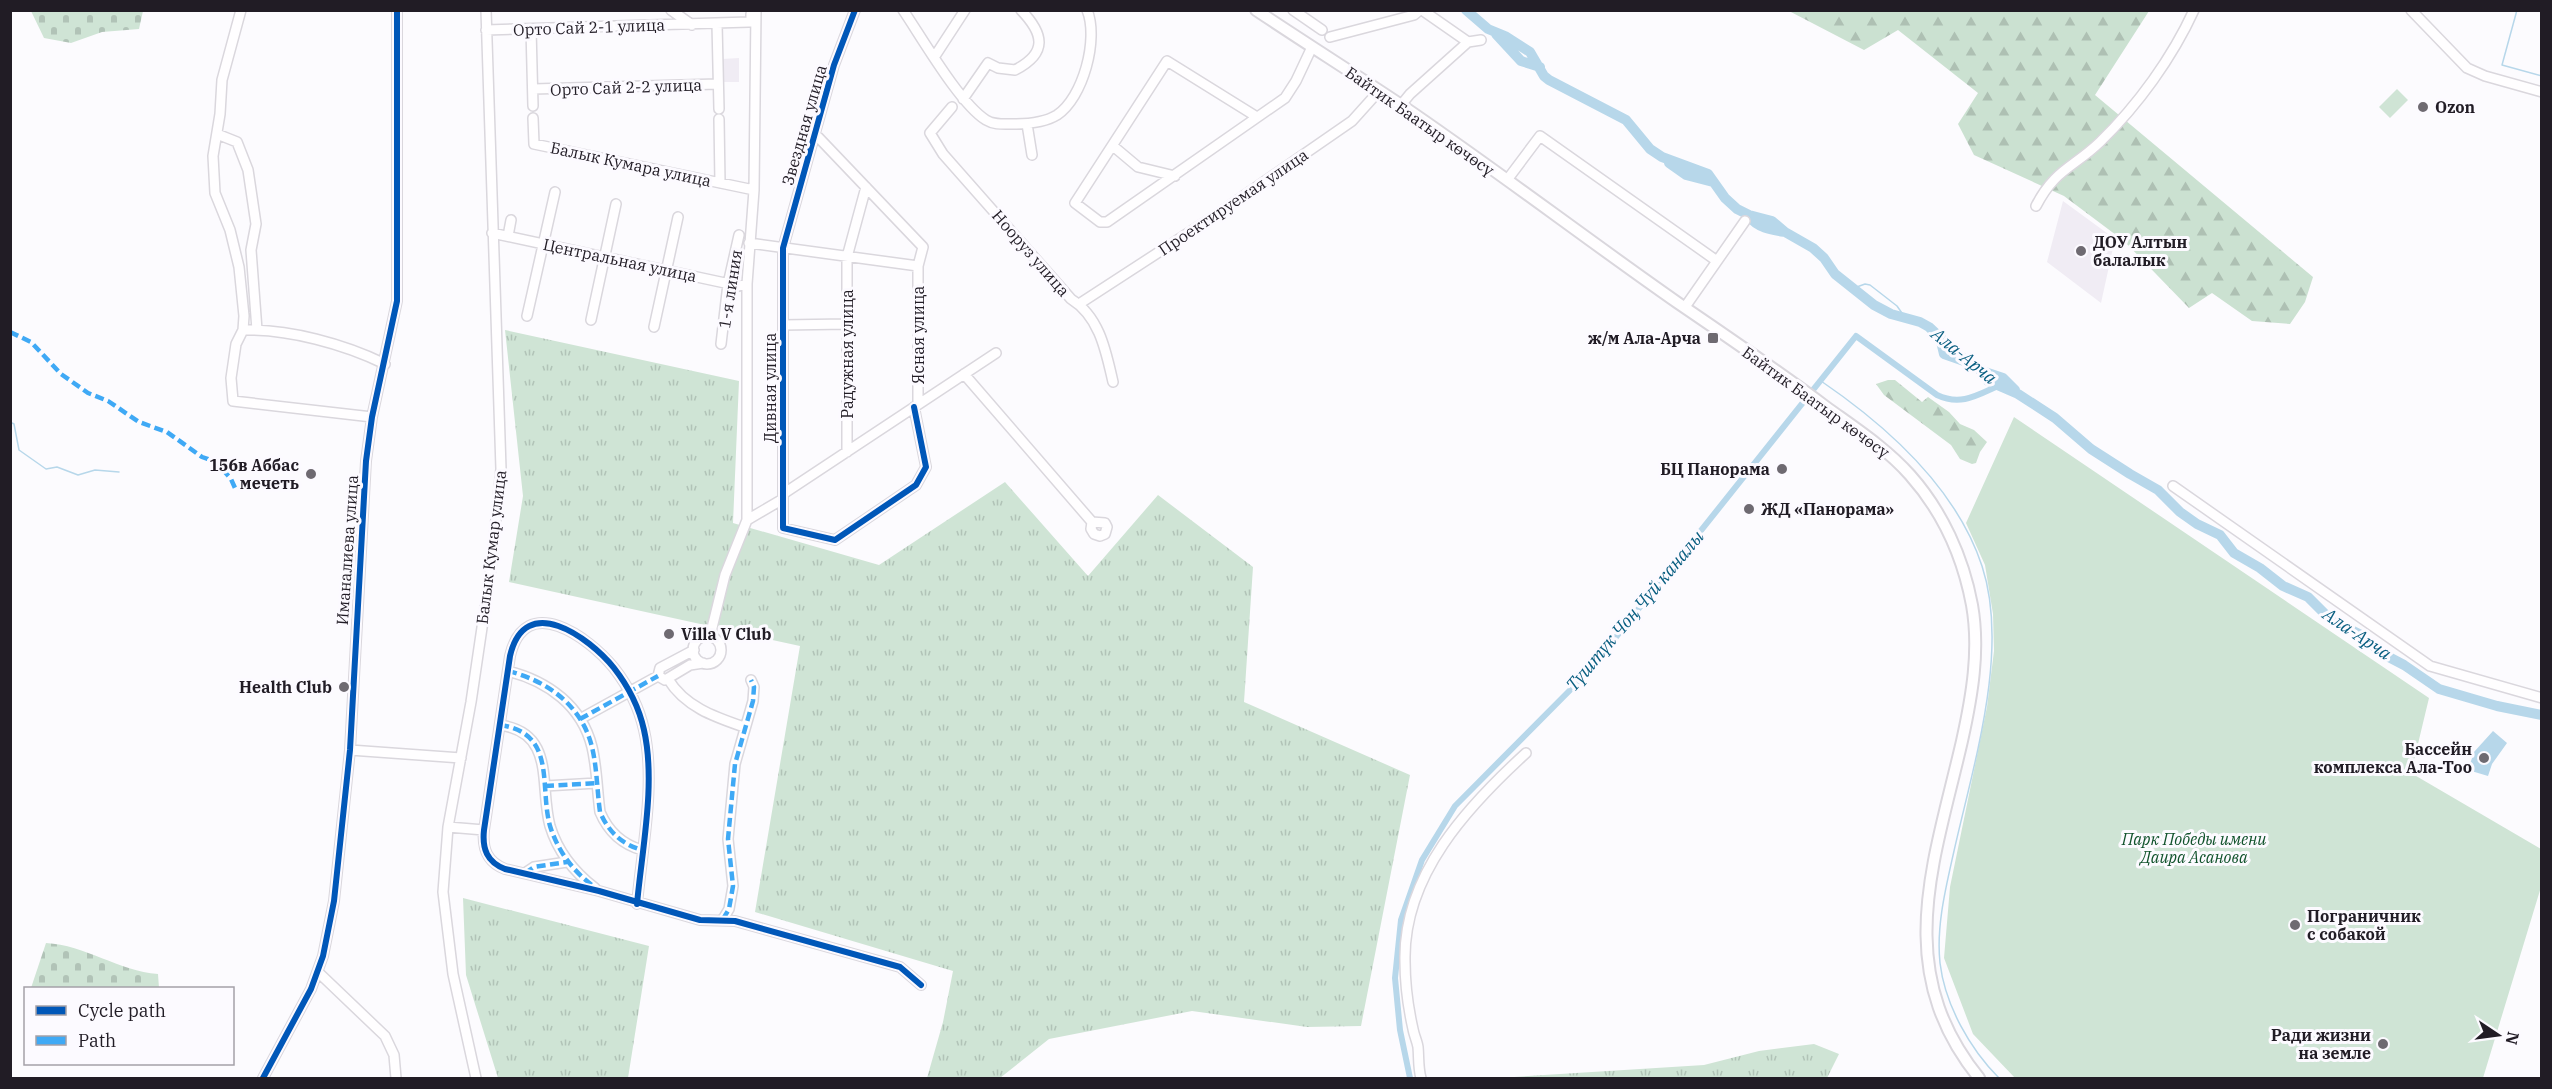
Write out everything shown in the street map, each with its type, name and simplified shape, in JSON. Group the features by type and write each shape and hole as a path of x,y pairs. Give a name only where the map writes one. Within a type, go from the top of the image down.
{"main road":[{"name":"Байтик Баатыр көчөсү","path":"1256,10 1401,105 1810,395 1880,447 1921,488 1945,527 1958,556 1968,588 1975,637 1972,688 1932,872 1926,915 1925,946 1936,1006 1952,1040 1979,1078"}],"street":[{"path":"241,10 222,80 213,156 215,193 230,230 239,267 243,330 236,344 231,378 233,401 372,417"},
{"name":"Иманалиева улица","path":"263,1078 285,1042 318,972 334,901 350,750 363,503 372,417 385,364 398,291 397,10"},
{"name":"Балык Кумар улица","path":"476,1078 453,974 444,911 444,874 448,827 492,560 501,477 486,10"},
{"path":"671,10 692,25"},
{"path":"710,636 728,566 747,520 747,284 748,243 754,190 754,10"},
{"name":"Орто Сай 2-1 улица","path":"486,30 751,22 754,10"},
{"name":"Звездная улица","path":"783,248 834,65 855,10"},
{"path":"903,10 963,99 987,121 1027,124 1056,116 1065,108 1077,87 1087,64 1093,38 1093,27 1088,10"},
{"path":"935,56 965,10"},
{"path":"963,99 988,63 998,68 1015,70 1035,55 1040,43 1039,36 1021,10"},
{"path":"1293,10 1322,30"},
{"path":"1330,37 1414,15 1421,10 1468,42"},
{"path":"2036,206 2049,184 2060,172 2092,149 2127,113 2178,42 2194,10"},
{"path":"2411,10 2467,69 2541,92"},
{"path":"717,24 720,183"},
{"name":"Орто Сай 2-2 улица","path":"531,29 533,106"},
{"path":"1401,105 1410,94 1468,42 1481,40"},
{"path":"1257,117 1167,61 1075,203 1100,222 1107,222 1285,98 1312,47"},
{"name":"Орто Сай 2-2 улица","path":"533,89 718,84"},
{"name":"Проектируемая улица","path":"1080,304 1219,213 1352,121 1378,91"},
{"name":"Нооруз улица","path":"952,107 930,133 944,154 1071,299 1080,304 1102,337 1113,382"},
{"name":"Балык Кумара улица","path":"533,118 534,144 754,190"},
{"path":"1027,124 1032,155"},
{"path":"217,134 237,142 248,170 256,224 251,250 257,330"},
{"name":"Звездная улица","path":"814,136 818,137 923,247 918,266"},
{"path":"1507,180 1540,136 1717,261"},
{"path":"1113,146 1138,167 1175,176"},
{"path":"847,257 866,187"},
{"path":"527,316 555,192"},
{"path":"591,320 616,204"},
{"path":"654,327 678,217"},
{"path":"508,236 511,220"},
{"path":"1685,307 1745,221"},
{"name":"Центральная улица","path":"492,232 728,284 739,286 747,284"},
{"name":"1-я линия","path":"721,344 728,284 739,235"},
{"path":"748,243 918,266"},
{"name":"Дивная улица","path":"783,248 783,528"},
{"name":"Радужная улица","path":"847,257 848,452"},
{"name":"Ясная улица","path":"783,528 835,540 916,485 926,467 916,406 918,266"},
{"path":"783,325 847,324"},
{"path":"243,330 257,330 332,343 385,364"},
{"path":"747,520 996,354"},
{"path":"964,374 1092,522"},
{"path":"2173,486 2430,666 2541,698"},
{"path":"638,904 648,793 648,753 639,712 613,668 594,648 571,632 550,624 534,623 517,636 513,644 508,671 484,830 484,848 493,863 505,870 599,891 638,904 700,920 723,919 900,967 921,985"},
{"path":"658,676 663,680 668,679 690,665 703,663 716,661 720,653 718,641 710,636 697,640 694,650 696,657 703,663"},
{"path":"580,719 658,676 660,668 694,650"},
{"path":"508,671 545,684 563,699 580,719 592,745 600,812 604,822 624,843 642,850"},
{"path":"668,679 678,693 694,706 744,727"},
{"path":"723,919 729,909 733,886 728,839 733,782 744,727 753,701 754,687 751,680"},
{"path":"500,725 518,729 532,740 540,753 550,824 567,862 599,891"},
{"path":"350,750 461,758"},
{"path":"1421,1078 1418,1044 1408,1002 1405,961 1407,931 1415,902 1436,856 1465,813 1526,753"},
{"path":"545,786 597,783"},
{"path":"448,827 484,830"},
{"path":"525,873 534,867 567,862"},
{"path":"318,972 385,1036 394,1055 396,1078"}],"shaded area":[{"path":"739,58 739,82 722,82 722,59"},
{"name":"ДОУ Алтын балалык","path":"2063,201 2115,239 2101,303 2047,262"}],"green space":[{"path":"31,11 143,11 139,29 102,32 71,43 44,38"},
{"path":"1789,11 2149,11 2095,95 2313,277 2305,302 2290,324 2252,321 2212,293 2189,308 2124,241 2064,196 1974,155 1958,124 1978,93 1898,30 1864,50"},
{"path":"2397,89 2408,100 2390,118 2379,107"},
{"path":"505,330 739,381 733,523 879,565 1005,482 1088,576 1158,495 1253,567 1244,702 1410,775 1361,1026 1307,1027 1192,1011 1049,1039 1000,1078 927,1078 943,1022 953,971 755,912 800,646 509,582 523,496"},
{"path":"1895,380 1922,402 1928,397 1949,412 1960,424 1974,430 1987,442 1976,463 1972,464 1960,459 1951,445 1884,395 1876,384"},
{"name":"Парк Победы имени Даира Асанова","path":"2014,417 2429,698 2411,773 2541,849 2541,887 2483,1078 2015,1078 1973,1034 1944,958 1950,887 1987,707 1994,651 1993,614 1985,565 1966,523"},
{"path":"463,898 649,946 628,1078 498,1078 466,975"},
{"path":"46,943 74,948 130,968 158,974 159,987 31,987"},
{"path":"1814,1044 1839,1054 1827,1078 1514,1077 1704,1065 1759,1051"}],"water":[{"name":"Бассейн комплекса Ала-Тоо","path":"2493,731 2507,743 2492,764 2488,776 2468,770 2474,752"}],"waterway":[{"name":"Ала-Арча","path":"1466,10 1488,29 1505,36 1530,52 1544,76 1549,80 1626,120 1650,149 1662,157 1708,174 1725,198 1737,209 1772,221 1785,232 1813,248 1824,258 1835,274 1874,305 1891,314 1920,322 1929,327 1960,356 1982,371 1988,381 2018,394 2055,418 2091,449 2158,490 2180,512 2197,524 2220,535 2234,553 2260,568 2283,586 2308,597 2331,620 2361,635 2383,654 2404,665 2439,689 2497,706 2542,715"},
{"path":"2517,10 2502,65 2542,76"},
{"path":"1496,34 1521,61 1540,67"},
{"name":"Ала-Арча","path":"1506,45 1526,49"},
{"path":"1669,163 1686,175 1713,182"},
{"path":"1749,216 1760,226 1785,232"},
{"path":"1854,288 1865,284 1870,285 1897,306 1904,316"},
{"name":"Түштүк Чоң Чүй каналы","path":"1410,1078 1400,1030 1395,978 1401,920 1422,860 1455,806 1589,671 1856,336 1937,395 1945,398 1961,400 1998,386"},
{"path":"1940,337 1944,354 1964,361"},
{"path":"1982,371 2003,378 2015,390"},
{"path":"1821,381 1894,438 1937,485 1955,510 1982,566 1990,599 1992,634 1986,708 1945,893 1939,949 1943,979 1953,1010 1978,1054 1999,1078"},
{"path":"10,422 14,424 19,450 46,469 57,467 78,475 95,470 119,472"}],"marked path":[{"path":"10,332 31,342 61,374 88,393 108,401 139,422 167,432 202,457 216,462 231,479 235,488"},
{"path":"508,671 537,681 561,697 572,708 587,732 592,747 600,812 603,819 611,831 622,840 642,850"},
{"path":"580,719 658,676"},
{"path":"723,919 729,909 733,886 728,839 735,764 753,701 754,687 751,680"},
{"path":"500,725 518,730 530,739 538,750 553,835 567,859 593,886"},
{"path":"545,786 597,783"},
{"path":"525,873 534,867 567,862"}],"cycle path":[{"path":"263,1078 311,989 323,956 334,901 350,750 366,461 372,417 397,301 397,10"},
{"path":"855,10 834,65 783,248 783,528 835,540 916,485 926,467 914,407"},
{"path":"637,904 639,883 645,839 649,772 644,730 639,713 628,689 614,668 589,644 574,633 558,626 543,623 529,626 518,637 510,656 484,830 485,849 494,863 505,869 599,891 700,920 735,921 900,967 921,985"}],"place":[{"name":"Ozon","path":"2423,107"},
{"name":"ДОУ Алтын балалык","path":"2081,251"},
{"name":"ж/м Ала-Арча","path":"1713,338"},
{"name":"БЦ Панорама","path":"1782,469"},
{"name":"156в Аббас мечеть","path":"311,474"},
{"name":"ЖД «Панорама»","path":"1749,509"},
{"name":"Villa V Club","path":"669,634"},
{"name":"Health Club","path":"344,687"},
{"name":"Бассейн комплекса Ала-Тоо","path":"2484,758"},
{"name":"Пограничник с собакой","path":"2295,925"},
{"name":"Ради жизни на земле","path":"2383,1044"}]}
